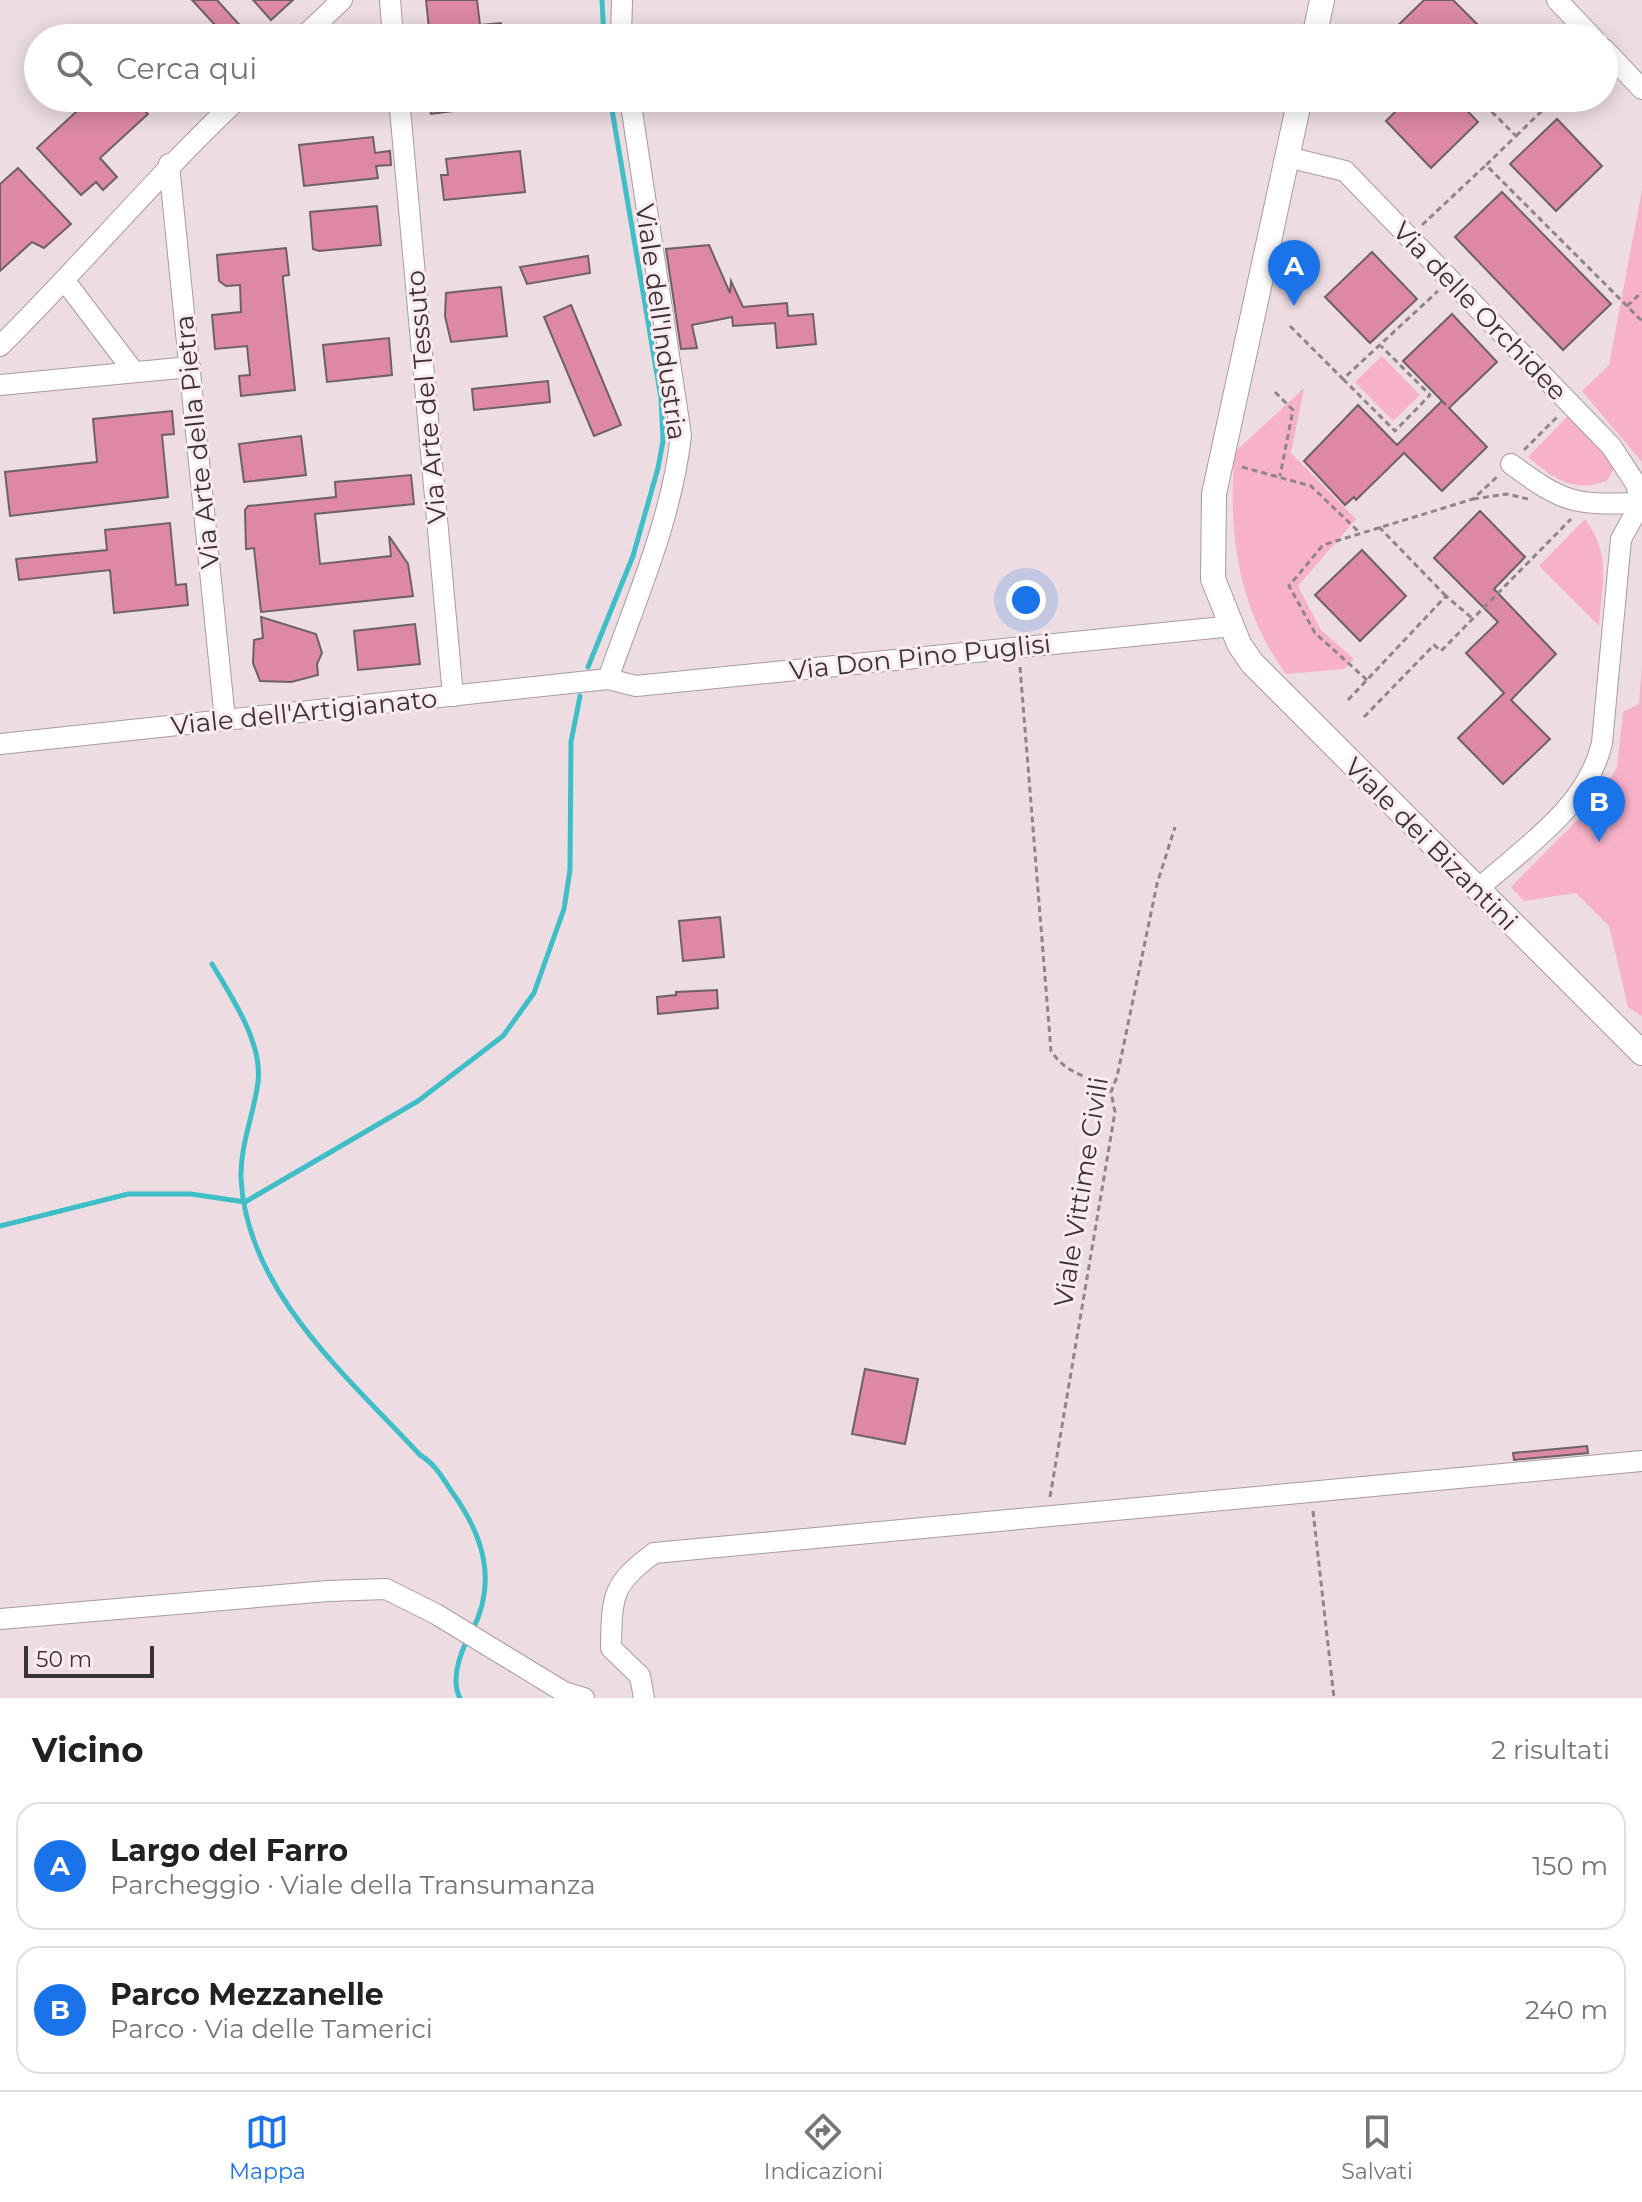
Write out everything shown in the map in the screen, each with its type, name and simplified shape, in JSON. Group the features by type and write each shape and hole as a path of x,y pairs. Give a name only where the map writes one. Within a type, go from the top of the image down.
{"street":[{"path":"317,24 342,0"},
{"path":"390,0 392,24"},
{"path":"621,24 622,0"},
{"path":"1317,24 1322,0"},
{"path":"1557,0 1580,24"},
{"path":"1618,64 1642,89"},
{"path":"0,346 65,281 169,164 224,112"},
{"name":"Via Arte del Tessuto","path":"400,112 453,696"},
{"name":"Viale dell'Industria","path":"608,679 665,515 676,477 681,435 632,112"},
{"name":"Viale dei Bizantini","path":"1297,112 1214,494 1213,579 1252,663 1477,890 1640,1048"},
{"name":"Via delle Orchidee","path":"1287,157 1345,171 1611,446 1636,484 1641,505"},
{"name":"Via Arte della Pietra","path":"169,164 225,720"},
{"path":"65,281 134,372"},
{"path":"0,385 190,367"},
{"path":"1511,464 1549,492 1585,505 1641,505"},
{"path":"1477,890 1577,800 1597,768 1621,539 1641,505"},
{"name":"Via Don Pino Puglisi","path":"608,679 636,686 1233,626"},
{"name":"Viale dell'Artigianato","path":"0,744 608,679"},
{"path":"644,1698 640,1676 611,1648 612,1605 624,1575 654,1553 1642,1461"},
{"path":"0,1619 194,1601 386,1589 436,1614 564,1692 584,1698"}],"path":[{"path":"1492,112 1516,136"},
{"path":"1409,237 1541,112"},
{"path":"1486,165 1642,321"},
{"path":"1343,379 1450,280"},
{"path":"1627,306 1642,292"},
{"path":"1290,326 1395,431 1430,395 1380,345"},
{"path":"1275,392 1293,410 1280,476"},
{"path":"1473,499 1570,404"},
{"path":"1221,462 1311,486 1360,533"},
{"path":"1367,680 1315,633 1289,586 1323,545 1473,499 1507,494 1536,501"},
{"path":"1364,717 1434,645 1441,651 1585,505"},
{"path":"1378,526 1446,596 1473,619"},
{"path":"1348,700 1446,596"},
{"path":"1019,647 1051,1051 1064,1069 1098,1082 1111,1092"},
{"name":"Viale Vittime Civili","path":"1046,1518 1115,1112 1111,1092 1117,1077 1157,884 1175,827"},
{"path":"1311,1491 1334,1698"}],"shaded area":[{"path":"1642,190 1642,462 1582,391 1609,365"},
{"path":"1382,356 1420,395 1393,421 1355,382"},
{"path":"1304,388 1291,453 1356,519 1298,586 1321,630 1354,659 1344,669 1286,674 1257,623 1247,596 1235,539 1233,481 1235,452"},
{"path":"1568,416 1615,466 1607,481 1584,485 1564,482 1528,457"},
{"path":"1585,519 1599,545 1602,558 1599,626 1539,566"},
{"path":"1642,666 1641,1016 1628,1007 1609,926 1576,893 1524,901 1511,887 1600,797 1617,767 1623,712 1639,704"}],"building":[{"path":"192,0 217,0 239,24 214,24"},
{"path":"253,0 293,0 271,20"},
{"path":"426,0 477,0 480,24 429,24"},
{"path":"1424,0 1453,0 1477,24 1399,24"},
{"path":"76,112 148,114 100,158 117,177 103,190 96,182 81,195 37,148"},
{"path":"1395,112 1468,112 1478,122 1431,168 1386,121"},
{"path":"1557,119 1602,166 1556,211 1510,164"},
{"path":"373,137 375,153 390,151 391,165 376,166 378,178 304,186 299,145"},
{"path":"520,151 525,192 444,200 441,175 448,175 446,159"},
{"path":"18,168 71,224 44,248 32,242 0,271 0,184"},
{"path":"1502,192 1611,304 1563,350 1455,237"},
{"path":"377,206 381,245 313,249 310,212"},
{"path":"709,245 730,293 731,281 743,307 787,303 788,316 813,314 816,344 777,348 775,323 733,326 732,317 692,325 697,348 681,349 666,249"},
{"path":"286,248 289,275 283,276 283,280 295,390 241,396 239,376 250,375 247,346 215,349 212,315 241,312 240,285 226,286 219,281 217,255"},
{"path":"1372,252 1417,299 1370,343 1325,297"},
{"path":"588,256 590,273 527,284 520,267"},
{"path":"501,287 507,336 451,342 445,316 446,293"},
{"path":"571,305 621,425 594,436 544,317"},
{"path":"1452,314 1497,362 1449,408 1487,447 1442,491 1404,453 1356,500 1354,497 1345,505 1304,461 1358,405 1397,445 1442,401 1446,405 1403,361"},
{"path":"389,338 392,375 327,382 323,345"},
{"path":"548,381 550,402 474,410 472,389"},
{"path":"172,411 174,434 162,435 168,497 10,516 5,472 97,462 93,419"},
{"path":"301,436 306,475 244,482 239,444"},
{"path":"411,475 414,504 315,514 320,564 391,556 389,536 408,564 413,596 261,612 254,548 246,549 245,510 248,506 336,497 335,482"},
{"path":"1480,511 1525,557 1494,589 1556,654 1511,700 1550,739 1503,784 1458,738 1504,693 1466,653 1498,622 1434,558"},
{"path":"170,523 176,585 186,584 188,605 114,613 110,570 19,580 16,559 107,550 105,530"},
{"path":"1362,550 1406,596 1360,641 1315,595"},
{"path":"261,617 316,634 322,653 317,664 318,675 291,682 260,681 253,663 254,640 263,638"},
{"path":"415,624 420,664 358,670 354,631"},
{"path":"720,917 724,957 683,961 679,921"},
{"path":"717,990 718,1008 658,1014 657,997 676,995 676,992"},
{"path":"865,1369 918,1379 905,1444 852,1434"},
{"path":"1587,1446 1588,1453 1514,1460 1513,1453"}],"waterway":[{"path":"602,0 603,24"},
{"path":"588,667 633,556 663,441 661,398 612,112"},
{"path":"0,1226 128,1194 191,1194 245,1202 418,1101 503,1036 534,993 564,909 570,870 571,742 580,696"},
{"path":"212,964 244,1020 256,1052 258,1082 241,1178 247,1219 261,1258 281,1295 306,1330 333,1363 434,1467 463,1508 479,1542 485,1576 480,1612 472,1631"},
{"path":"460,1698 456,1677 467,1640"}],"place":[{"name":"Largo del Farro","path":"1294,306"},
{"name":"Parco Mezzanelle","path":"1599,842"}]}
